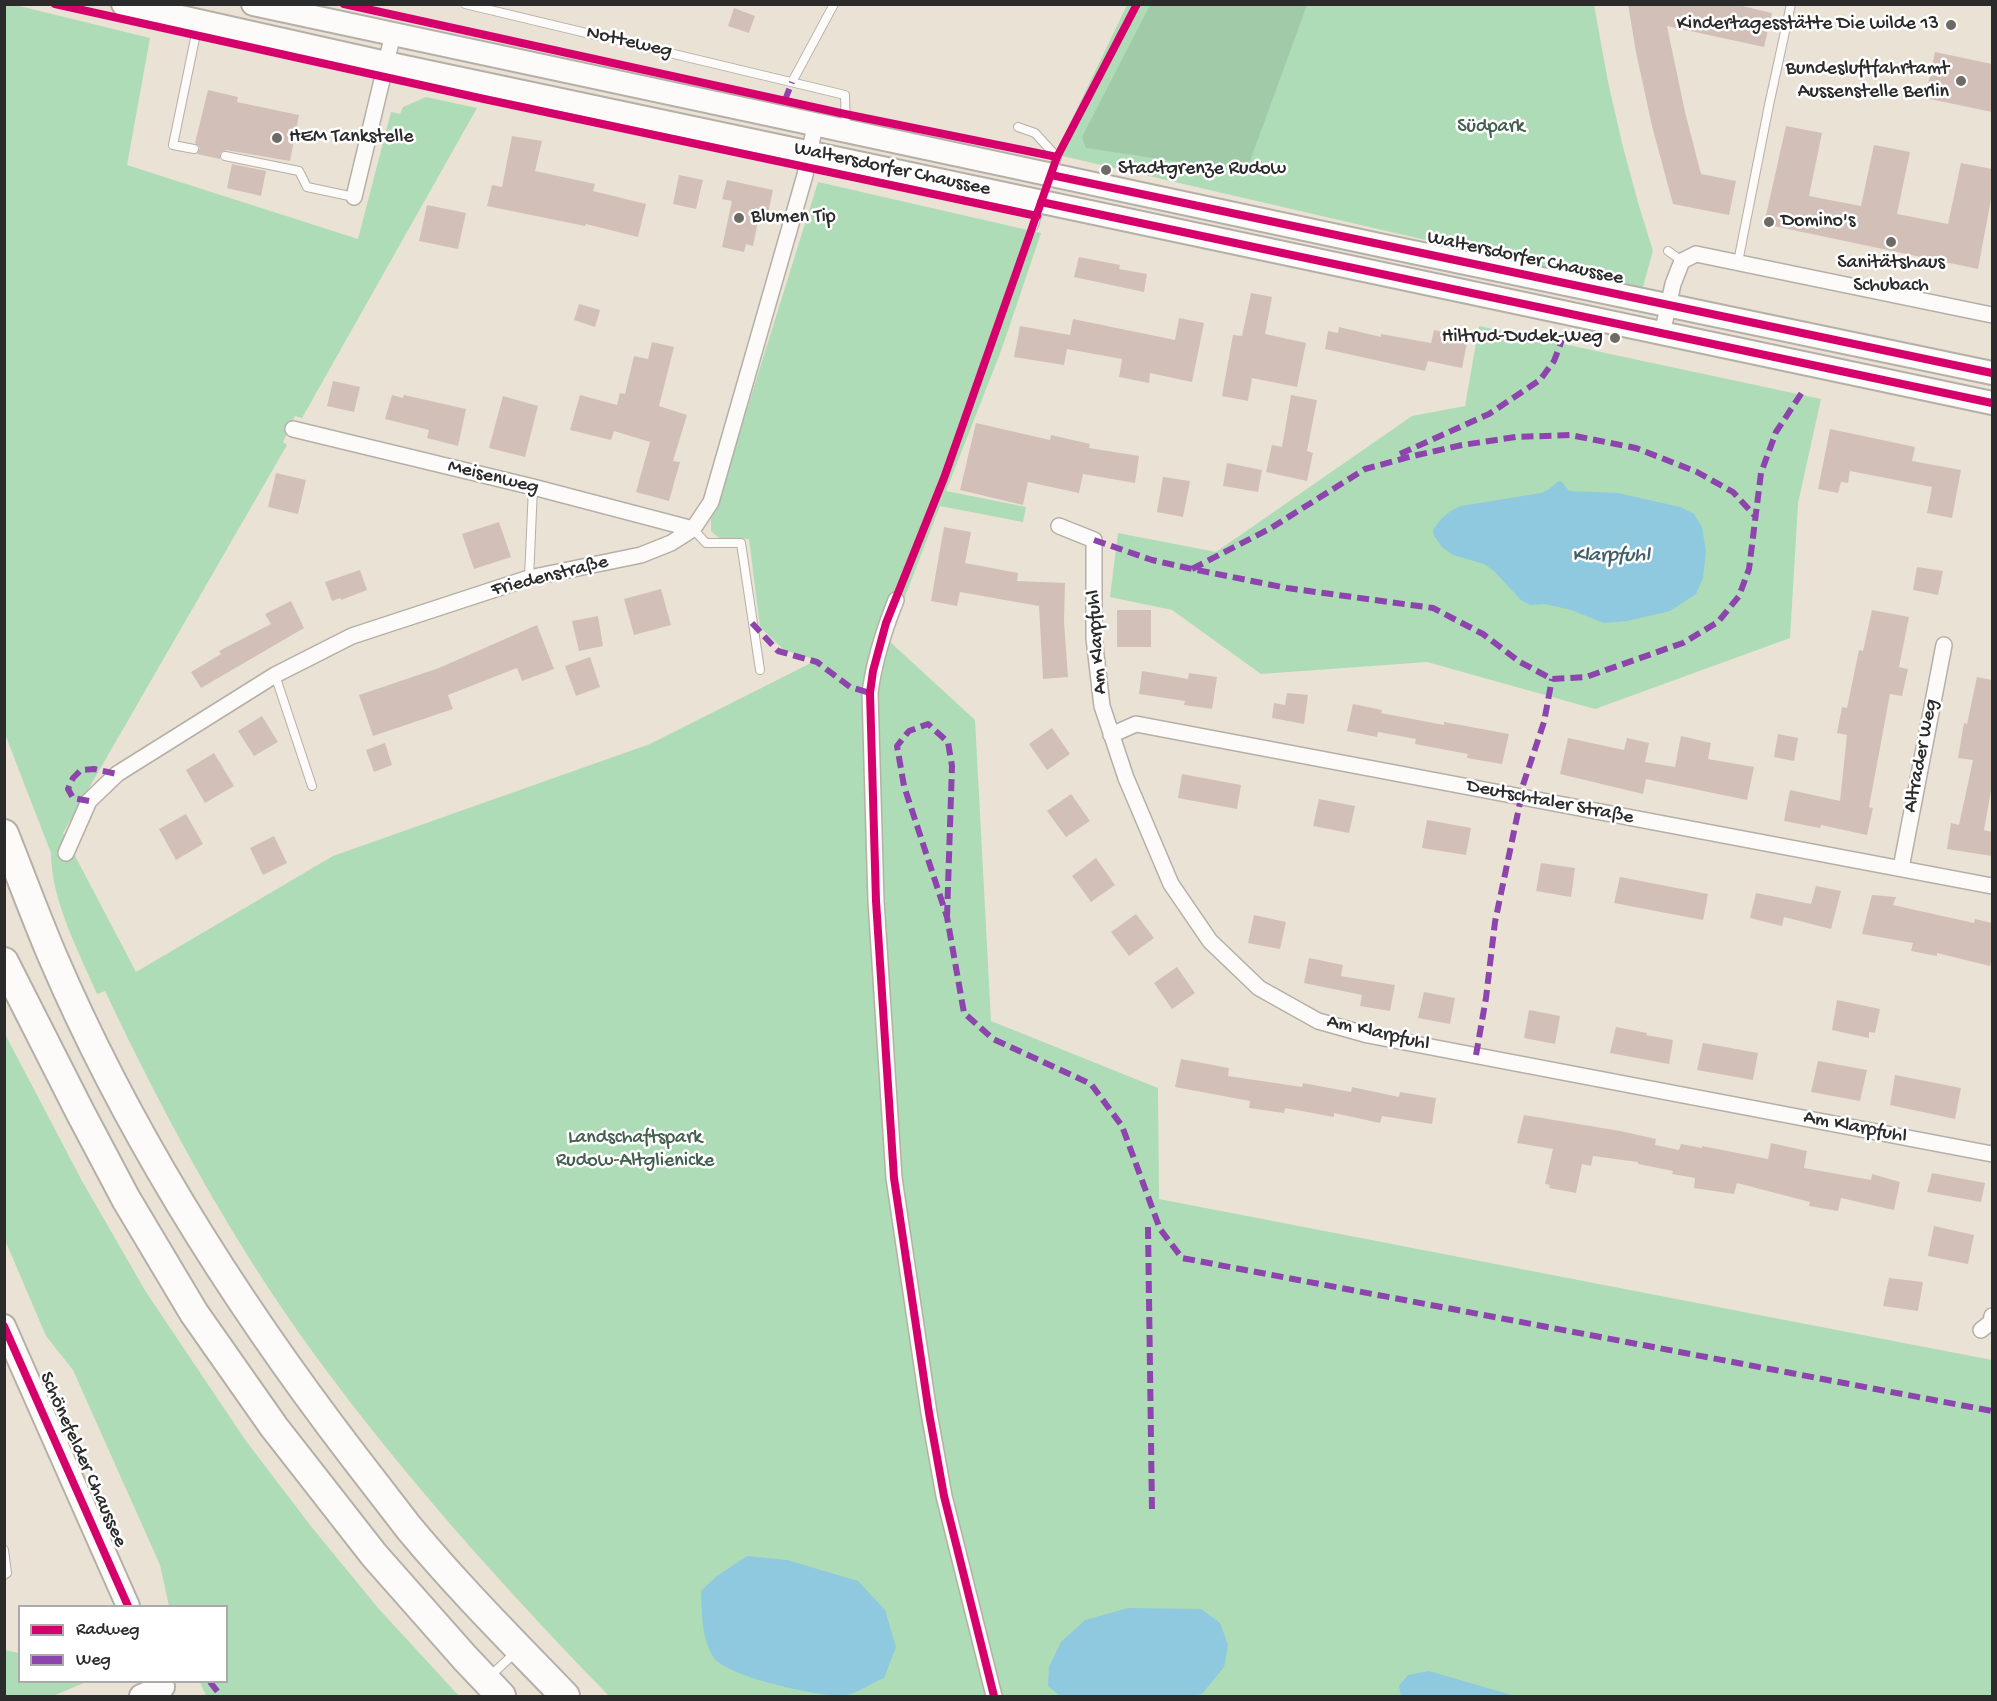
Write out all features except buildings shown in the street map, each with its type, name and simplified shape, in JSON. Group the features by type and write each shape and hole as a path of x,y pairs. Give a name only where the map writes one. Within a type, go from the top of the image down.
{"highway":[{"path":"4,834 53,956 96,1046 167,1181 234,1289 308,1396 410,1528 519,1649 565,1696"},
{"path":"4,962 126,1199 194,1313 274,1427 374,1555 494,1688"}],"main road":[{"name":"Waltersdorfer Chaussee","path":"123,4 386,63 810,152 1026,187 1662,334 1992,404"},
{"name":"Waltersdorfer Chaussee","path":"253,4 846,131 1026,187 1051,175 1992,373"},
{"name":"Schönefelder Chaussee","path":"4,1326 128,1605"},
{"path":"141,1696 164,1688"}],"street":[{"path":"354,197 393,34"},
{"name":"Friedenstraße","path":"66,854 89,801 117,774 275,675 352,636 529,578 641,555 671,543 693,529 711,502 810,152 815,125"},
{"path":"1662,334 1673,284 1682,261 1696,254 1992,315"},
{"name":"Meisenweg","path":"293,429 533,487 693,529"},
{"name":"Am Klarpfuhl","path":"1059,526 1094,540 1094,638 1102,706 1126,778 1171,884 1210,941 1258,988 1318,1021 1368,1035 1992,1154"},
{"path":"896,600 886,623 873,671 870,693 876,901 894,1178 929,1413 944,1496 994,1696"},
{"name":"Altrader Weg","path":"1900,868 1944,645"},
{"name":"Deutschtaler Straße","path":"1110,735 1136,724 1992,886"},
{"path":"1981,1330 1991,1322 1992,1316"}],"lane":[{"name":"Notteweg","path":"465,4 845,96 846,131"},
{"path":"792,82 834,4"},
{"path":"1738,262 1768,105 1791,4"},
{"path":"194,149 173,145 198,22"},
{"path":"1018,127 1035,134 1058,157 1051,175"},
{"path":"225,156 299,171 307,187 354,197"},
{"path":"1026,187 1034,226"},
{"path":"1668,250 1682,261"},
{"path":"529,578 533,487"},
{"path":"693,529 706,543 741,543 760,670"},
{"path":"275,675 312,786"},
{"path":"4,1550 8,1574 4,1575"},
{"path":"494,1688 519,1649"}],"green space":[{"name":"Landschaftspark Rudow-Altglienicke","path":"5,5 15,5 150,38 127,165 358,239 391,112 400,114 403,107 426,97 477,108 302,418 295,416 283,442 287,445 63,833 136,972 333,856 650,744 817,660 784,650 760,627 749,539 719,538 711,531 711,519 818,182 1041,233 1001,351 946,491 1026,507 1023,522 940,506 888,640 975,720 991,1021 1158,1088 1159,1199 1992,1360 1992,1696 609,1696 500,1581 431,1501 364,1420 299,1332 267,1286 208,1190 155,1092 105,991 97,994 67,925 52,871 51,853 5,734"},
{"name":"Südpark","path":"1127,5 1594,5 1623,147 1653,251 1642,290 1058,155 1062,140"},
{"path":"1150,5 1307,5 1246,172 1086,148 1082,137"},
{"path":"1479,326 1821,399 1798,503 1790,638 1595,709 1427,662 1261,674 1172,610 1110,597 1118,533 1216,552 1412,416 1465,406"},
{"path":"5,1034 82,1181 146,1292 246,1441 310,1525 378,1608 459,1696 206,1696 200,1683 228,1683 228,1605 169,1605 160,1565 73,1370 46,1336 5,1240"},
{"path":"5,1650 18,1653 18,1683 84,1683 53,1696 5,1696"}],"water":[{"name":"Klarpfuhl","path":"1559,481 1569,491 1618,493 1680,507 1694,514 1702,527 1706,552 1703,578 1696,594 1670,611 1627,621 1604,623 1571,610 1545,604 1530,605 1521,600 1494,571 1484,564 1453,555 1442,547 1434,536 1433,530 1442,519 1461,506 1541,493"},
{"path":"747,1556 787,1560 858,1581 885,1610 896,1647 884,1678 851,1694 818,1693 755,1679 722,1665 714,1658 704,1634 701,1591 717,1576"},
{"path":"1128,1608 1201,1609 1220,1623 1228,1645 1224,1667 1202,1694 1190,1696 1060,1696 1048,1686 1049,1667 1061,1642 1085,1620"},
{"path":"1429,1671 1515,1696 1401,1696 1399,1686 1408,1675"}],"marked path":[{"path":"785,100 792,82"},
{"path":"1400,454 1489,414 1540,380 1554,361 1562,340"},
{"path":"1094,540 1152,560 1192,569 1287,588 1433,608 1483,634 1520,662 1552,679 1586,677 1683,643 1718,622 1739,596 1749,569 1761,473 1776,432 1803,391"},
{"path":"1192,569 1271,528 1365,469 1462,445 1516,437 1570,435 1636,448 1697,472 1733,492 1756,517"},
{"path":"752,623 778,651 817,662 850,687 870,693"},
{"path":"1523,785 1544,722 1552,679"},
{"path":"947,917 952,766 948,742 928,724 909,731 897,746 904,786 947,917 964,1013 993,1039 1091,1084 1122,1126 1160,1229 1182,1258 1992,1411"},
{"path":"89,801 73,798 68,789 73,778 81,770 94,769 117,774"},
{"path":"1476,1055 1486,998 1495,922 1521,798"},
{"path":"1148,1227 1152,1510"},
{"path":"211,1683 221,1696"}],"cycle path":[{"path":"55,4 484,99 1037,216"},
{"path":"344,4 845,114 1057,157"},
{"path":"994,1696 944,1496 929,1413 894,1178 876,901 870,693 873,671 886,623 944,478 1057,157 1137,4"},
{"path":"1051,175 1992,373"},
{"path":"1041,202 1992,403"},
{"path":"4,1326 128,1605"}],"place":[{"name":"Kindertagesstätte Die wilde 13","path":"1951,25"},
{"name":"Bundesluftfahrtamt Aussenstelle Berlin","path":"1961,81"},
{"name":"HEM Tankstelle","path":"277,138"},
{"name":"Stadtgrenze Rudow","path":"1106,170"},
{"name":"Blumen Tip","path":"739,218"},
{"name":"Domino's","path":"1769,222"},
{"name":"Sanitätshaus Schubach","path":"1891,242"},
{"name":"Hiltrud-Dudek-Weg","path":"1615,338"}]}
